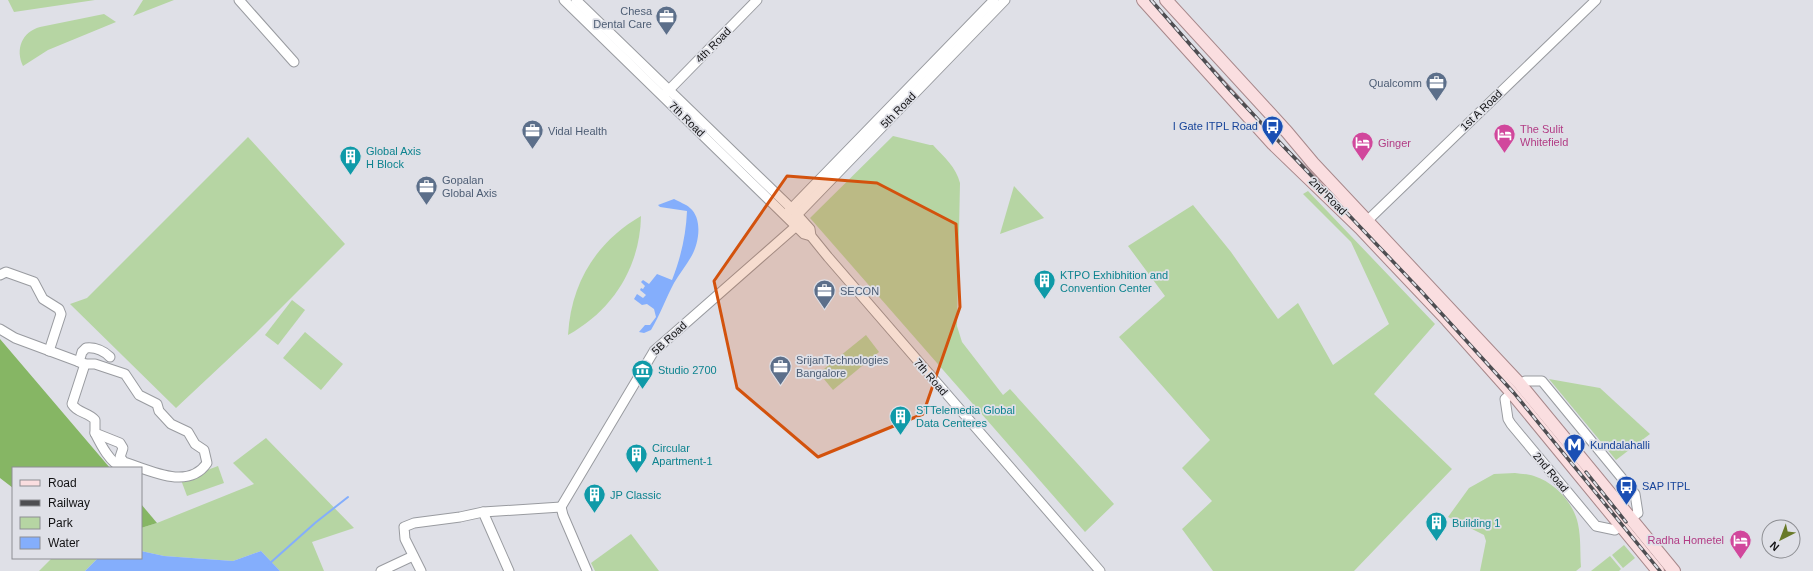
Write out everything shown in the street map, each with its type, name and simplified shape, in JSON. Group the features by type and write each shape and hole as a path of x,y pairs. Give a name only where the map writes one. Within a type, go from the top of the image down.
{"main road":[{"name":"2nd Road","path":"1143,0 1280,151 1360,228 1447,320 1516,389"},
{"name":"2nd Road","path":"1166,0 1367,221 1516,389 1626,522 1674,571"},
{"path":"1280,151 1291,151 1299,146"},
{"path":"1294,163 1293,158 1299,146"},
{"name":"2nd Road","path":"1626,522 1658,571"}],"street":[{"path":"239,0 294,62"},
{"name":"7th Road","path":"564,0 666,93"},
{"name":"7th Road","path":"576,0 666,93 794,218 804,234 811,236 1100,571"},
{"name":"4th Road","path":"666,93 757,0"},
{"name":"5th Road","path":"951,50 994,0"},
{"name":"5th Road","path":"794,218 951,50 1005,0"},
{"name":"1st A Road","path":"1367,221 1596,0"},
{"name":"5B Road","path":"562,507 654,351 794,218"},
{"path":"0,275 6,272 34,282 38,286 43,299 59,309 61,314 49,351"},
{"path":"0,329 15,338 82,363 95,364 125,374 139,395 156,404 159,412 171,424 188,432 196,444 204,450 207,463 202,471 186,478 170,477 142,468"},
{"path":"110,357 106,353 91,348 86,348 82,352 82,363 72,404 75,409 91,416 95,420 95,433 102,446 118,466 120,467"},
{"path":"1516,389 1525,381 1542,381 1635,494 1638,513 1626,522"},
{"name":"2nd Road","path":"1516,389 1505,399 1508,419 1511,424 1596,526 1614,530 1626,522"},
{"path":"95,433 120,443 123,448 120,457 124,462 139,467"},
{"path":"421,571 405,539 404,527 414,523 483,512 562,507 563,515 587,571"},
{"path":"483,512 509,571"},
{"path":"381,571 413,556"}],"highlighted area":[{"path":"787,176 877,183 956,224 960,307 923,414 818,457 737,388 714,281"}],"green space":[{"path":"8,0 95,0 14,12"},
{"path":"143,0 174,0 133,16"},
{"path":"104,14 116,22 48,50 23,66 20,48 25,37 34,29"},
{"path":"893,136 933,145 956,172 960,183 957,326 962,342 1003,395 1010,389 1114,504 1085,532 810,218"},
{"path":"248,137 345,244 255,334 176,408 70,304 87,298"},
{"path":"1014,186 1044,218 1000,234"},
{"path":"1308,191 1435,324 1374,394 1452,469 1354,571 1213,571 1182,529 1212,501 1182,468 1210,440 1119,337 1165,296 1128,246 1193,205 1231,252 1278,319 1298,303 1333,365 1389,324 1351,242 1303,194"},
{"path":"641,216 636,253 621,285 611,300 598,313 584,325 568,335 574,298 589,266 599,251 611,238 625,226"},
{"path":"292,300 305,310 278,345 265,335"},
{"path":"305,332 343,364 321,390 283,358"},
{"path":"866,335 879,352 833,390 819,373"},
{"path":"0,339 109,467 12,467 12,487 0,478"},
{"path":"1549,379 1600,388 1650,434 1616,460"},
{"path":"266,438 354,528 312,542 324,571 280,571 261,551 233,561 164,556 142,551 142,528 254,484 233,463"},
{"path":"218,466 224,483 187,496 181,480"},
{"path":"1515,473 1534,476 1549,483 1568,501 1576,516 1580,540 1581,567 1576,571 1480,571 1486,541 1484,535 1448,517 1469,488 1494,474"},
{"path":"142,505 157,523 142,528"},
{"path":"631,534 659,571 595,571 591,563"},
{"path":"1624,545 1635,558 1623,568 1612,555"},
{"path":"1610,556 1621,569 1619,571 1591,571"},
{"path":"51,559 97,559 85,571 39,571"}],"water":[{"path":"674,199 688,207 697,218 698,239 694,252 674,283 651,330 644,333 639,332 645,325 650,325 656,317 654,309 647,304 642,305 634,299 637,294 643,298 646,295 640,290 645,286 641,282 643,280 649,284 657,274 672,280 678,263 686,229 687,211 660,207 658,205"},
{"path":"142,551 164,556 233,561 261,551 280,571 85,571 97,559 142,559"}],"waterway":[{"path":"269,564 315,523 348,497"}],"railway":[{"path":"1151,0 1230,90 1420,290 1514,393 1660,571"},
{"path":"1586,472 1626,522"}],"place":[{"name":"Chesa Dental Care","path":"667,36"},
{"name":"Qualcomm","path":"1437,102"},
{"name":"I Gate ITPL Road","path":"1273,146"},
{"name":"Vidal Health","path":"533,150"},
{"name":"The Sulit Whitefield","path":"1505,154"},
{"name":"Ginger","path":"1363,162"},
{"name":"Global Axis H Block","path":"350,176"},
{"name":"Gopalan Global Axis","path":"426,206"},
{"name":"KTPO Exhibhition and Convention Center","path":"1044,300"},
{"name":"SECON","path":"824,310"},
{"name":"SrijanTechnologies Bangalore","path":"781,386"},
{"name":"Studio 2700","path":"643,390"},
{"name":"STTelemedia Global Data Centeres","path":"900,436"},
{"name":"Kundalahalli","path":"1575,464"},
{"name":"Circular Apartment-1","path":"636,474"},
{"name":"SAP ITPL","path":"1626,506"},
{"name":"JP Classic","path":"595,514"},
{"name":"Building 1","path":"1437,542"},
{"name":"Radha Hometel","path":"1740,560"}]}
